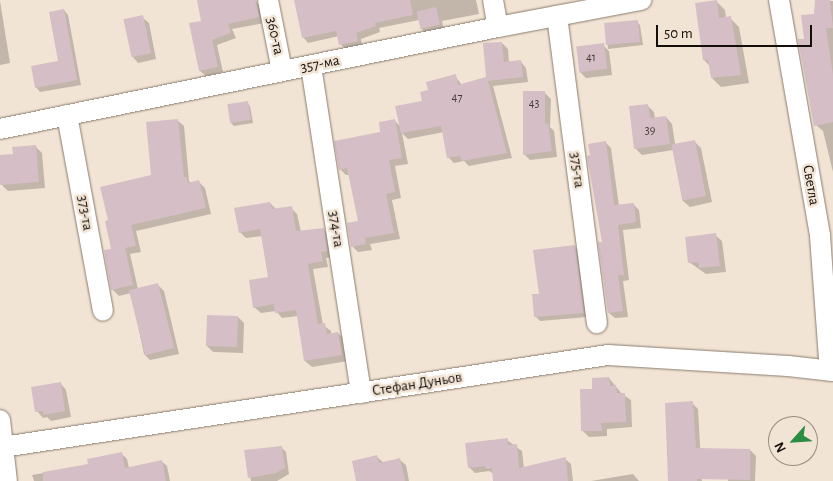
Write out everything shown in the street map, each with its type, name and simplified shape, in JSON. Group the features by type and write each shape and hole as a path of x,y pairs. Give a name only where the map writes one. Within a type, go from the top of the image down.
{"street":[{"name":"360-та","path":"268,0 282,71"},
{"path":"493,0 498,27"},
{"name":"357-ма","path":"0,129 498,27 641,0"},
{"name":"Светла","path":"779,0 820,236 832,371"},
{"name":"375-та","path":"557,16 597,323"},
{"name":"374-та","path":"311,66 361,393"},
{"name":"373-та","path":"67,115 103,311"},
{"name":"Стефан Дуньов","path":"4,451 608,355 788,366 832,371"},
{"path":"0,420 7,481"}],"building":[{"path":"197,0 256,0 259,17 228,24 231,33 212,40 218,67 199,71 189,23 201,21"},
{"path":"294,0 410,0 413,15 375,23 376,26 356,33 358,41 339,45 336,31 302,38"},
{"path":"717,0 719,18 731,16 741,75 711,78 708,60 703,60 695,3"},
{"path":"815,0 830,0 833,28 826,28 833,75 833,122 814,126 798,39 804,39 801,15 814,14"},
{"path":"436,7 440,25 421,29 417,11"},
{"path":"64,9 77,80 35,88 31,66 58,61 49,12"},
{"path":"143,15 151,53 132,57 123,19"},
{"path":"638,20 640,42 606,45 604,23"},
{"path":"502,42 504,62 521,60 523,77 488,81 507,153 462,161 460,156 447,158 441,126 401,133 395,106 422,101 420,92 428,90 426,82 456,74 458,85 486,77 483,43"},
{"path":"604,43 607,69 579,72 576,46"},
{"path":"523,91 545,91 545,124 548,123 552,151 523,155"},
{"path":"248,101 251,120 230,123 227,104"},
{"path":"648,104 650,118 666,116 670,144 634,149 629,106"},
{"path":"178,119 184,177 186,177 188,183 199,180 206,208 131,225 136,246 125,248 133,285 111,290 104,250 111,249 105,221 108,220 100,187 151,175 146,122"},
{"path":"395,119 402,158 389,160 395,192 386,194 394,233 365,238 366,244 351,247 347,223 358,221 347,168 339,170 334,141 380,132 379,122"},
{"path":"695,140 706,196 682,201 671,145"},
{"path":"606,141 614,205 634,203 636,222 618,225 624,275 618,275 623,311 608,313 598,242 602,242 587,156 590,155 588,144"},
{"path":"36,145 39,182 0,185 0,155 13,154 12,147"},
{"path":"270,202 272,209 292,206 296,231 324,228 327,251 321,252 323,261 308,264 318,324 325,323 327,334 338,332 342,355 304,361 296,310 275,313 274,304 253,308 249,280 268,277 260,229 239,233 234,208"},
{"path":"716,233 720,266 699,268 698,262 688,263 685,237"},
{"path":"575,245 584,313 534,317 532,294 539,294 533,250"},
{"path":"158,283 174,348 145,355 129,290"},
{"path":"207,315 238,316 237,347 206,346"},
{"path":"609,377 610,386 616,385 617,393 625,393 626,422 601,423 602,431 581,431 580,389 592,389 592,378"},
{"path":"61,382 65,411 43,415 43,411 35,412 31,387"},
{"path":"693,401 696,448 750,449 750,480 697,479 697,481 668,481 665,403"},
{"path":"508,438 508,445 517,444 519,468 566,457 568,481 493,481 492,468 486,469 485,466 468,468 465,443"},
{"path":"282,446 285,468 276,473 248,478 244,450"},
{"path":"122,452 125,468 162,460 166,481 43,481 43,472 88,464 87,459"},
{"path":"377,455 379,463 400,458 405,481 356,481 352,461"}]}
